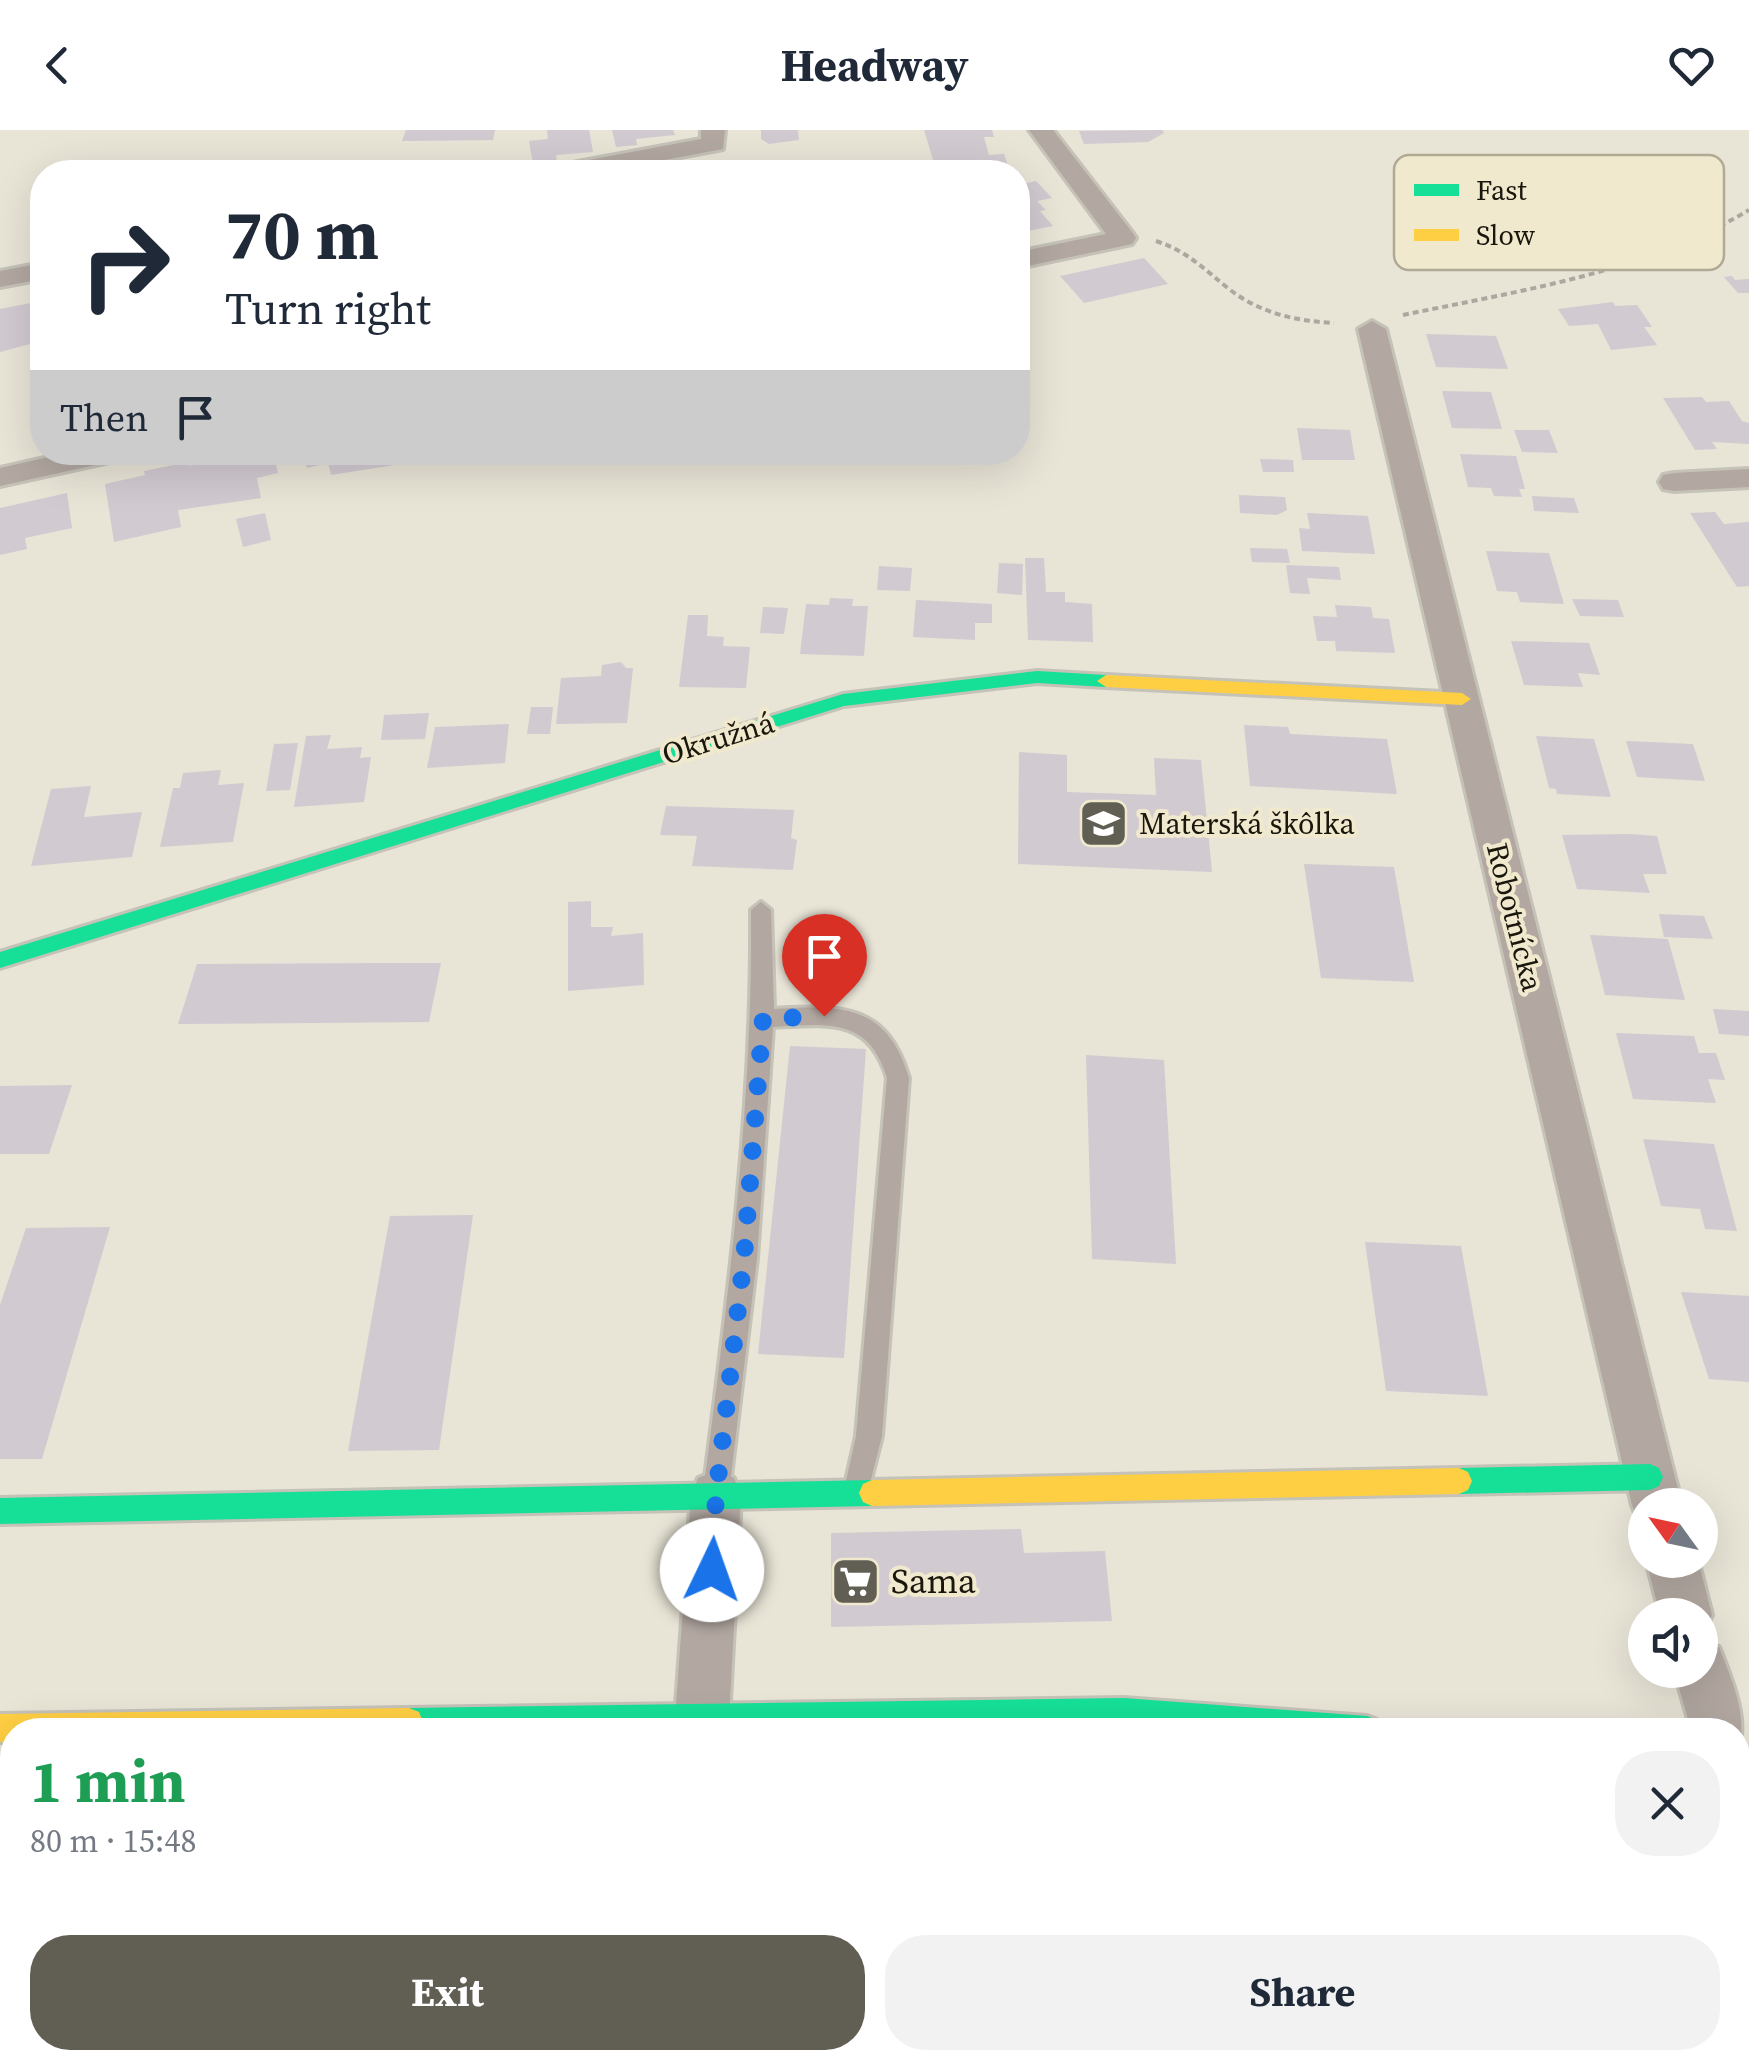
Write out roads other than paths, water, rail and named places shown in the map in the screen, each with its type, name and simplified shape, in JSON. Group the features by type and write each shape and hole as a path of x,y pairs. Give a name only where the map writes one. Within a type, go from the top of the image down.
{"street":[{"path":"627,160 714,144 712,130"},
{"path":"1030,257 1123,238 1041,130"},
{"path":"0,280 30,274"},
{"name":"Robotnícka","path":"1369,326 1653,1488"},
{"path":"0,477 56,465"},
{"path":"1674,482 1749,478"},
{"name":"Okružná","path":"0,960 843,700 1038,677 1462,699"},
{"path":"0,1511 856,1494 1628,1491"},
{"path":"702,1718 716,1496"},
{"path":"1706,1688 1715,1718"},
{"path":"762,1718 1124,1712 1205,1718"}],"lane":[{"path":"716,1496 744,1258 763,1019 761,910"},
{"path":"763,1019 824,1016 851,1022 888,1046 898,1078 868,1436 856,1494"}],"place":[{"name":"Materská škôlka","path":"1104,823"},
{"name":"Sama","path":"856,1581"}]}
